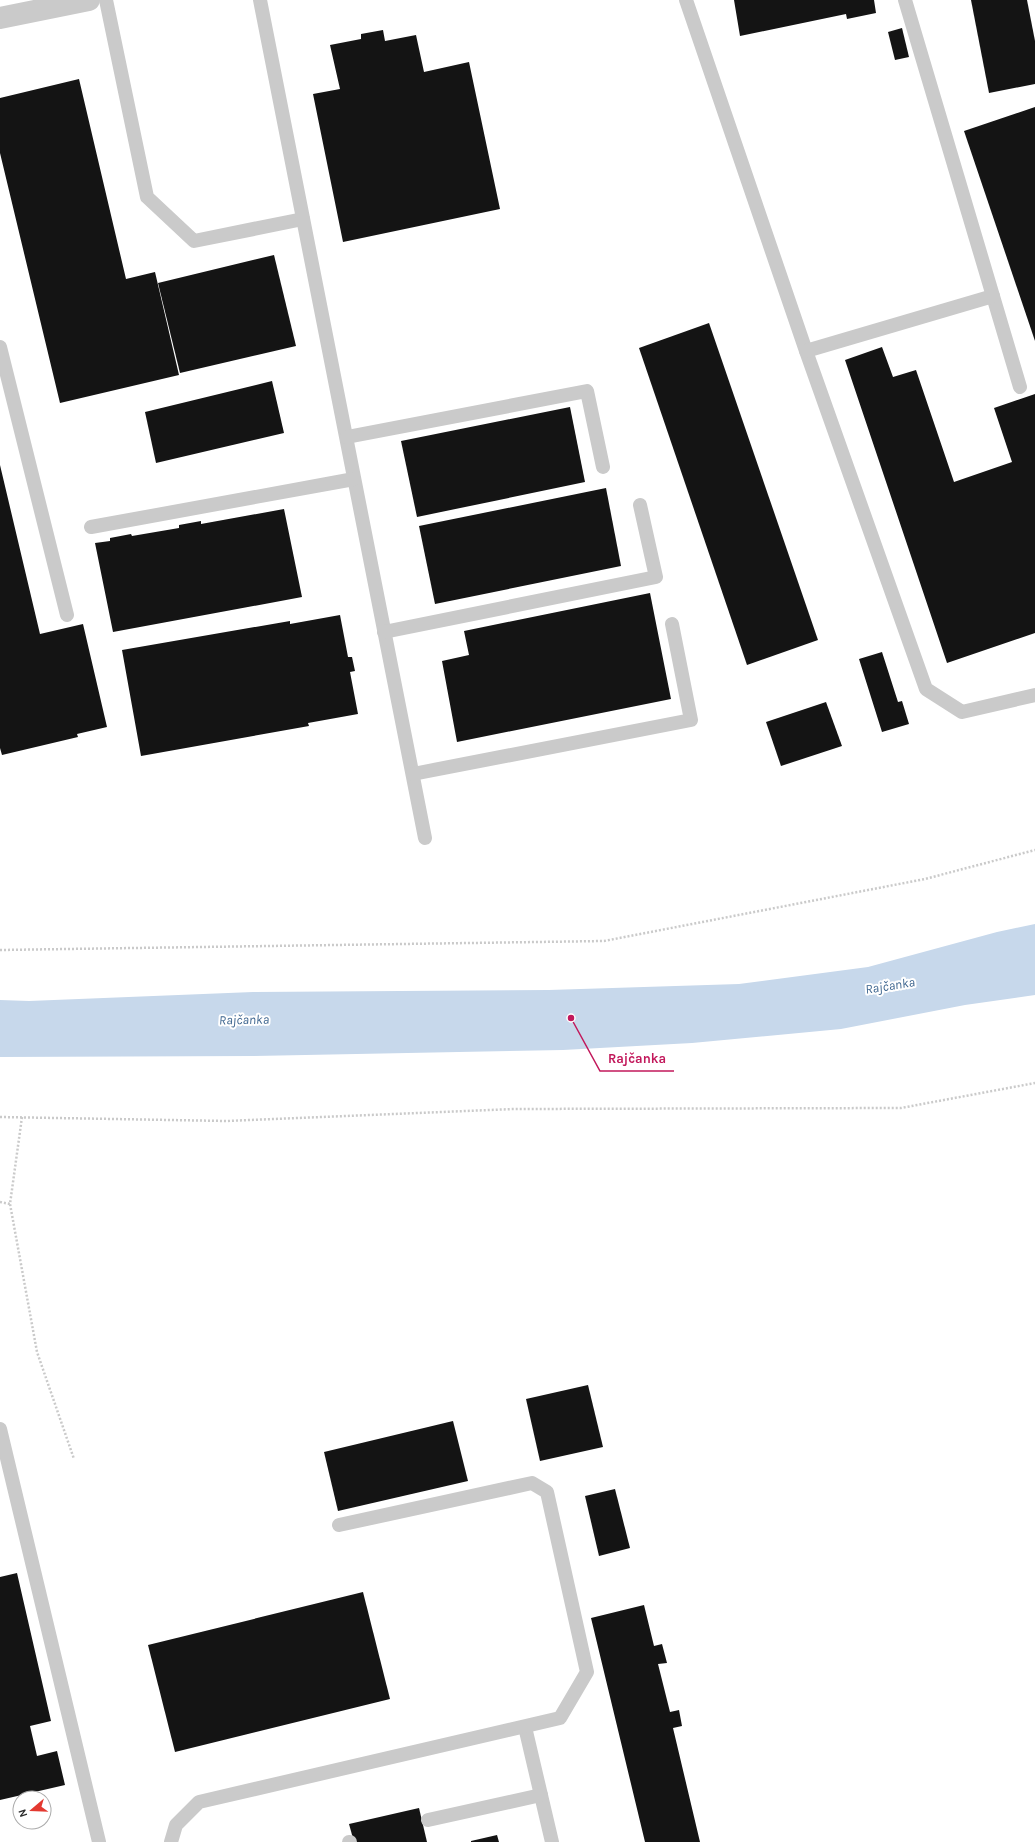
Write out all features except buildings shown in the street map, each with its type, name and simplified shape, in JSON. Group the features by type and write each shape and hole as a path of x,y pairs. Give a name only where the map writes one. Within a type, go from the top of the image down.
{"street":[{"path":"0,18 89,0"}],"lane":[{"path":"106,0 146,197 194,241 303,219"},
{"path":"260,0 425,838"},
{"path":"686,0 806,351 926,689 962,712 1035,695"},
{"path":"906,0 1020,387"},
{"path":"806,351 993,296"},
{"path":"0,347 67,615"},
{"path":"347,437 587,391 603,467"},
{"path":"90,527 354,479"},
{"path":"384,632 656,577 640,506"},
{"path":"413,774 691,720 672,624"},
{"path":"0,1429 99,1842"},
{"path":"171,1842 176,1826 198,1802 560,1718 587,1672 547,1492 532,1483 339,1525"},
{"path":"525,1727 552,1842"},
{"path":"428,1820 541,1795"}],"path":[{"path":"0,950 604,941 925,879 1035,850"},
{"path":"0,1117 227,1121 513,1109 901,1108 1035,1083"},
{"path":"22,1117 10,1204 37,1352 74,1459"},
{"path":"0,1202 10,1204"}],"water":[{"path":"1035,924 1035,995 965,1005 841,1029 692,1043 563,1050 254,1056 0,1057 0,1000 29,1001 253,992 549,990 739,984 868,967 997,932"}],"place":[{"name":"Rajčanka","path":"571,1018"}]}
